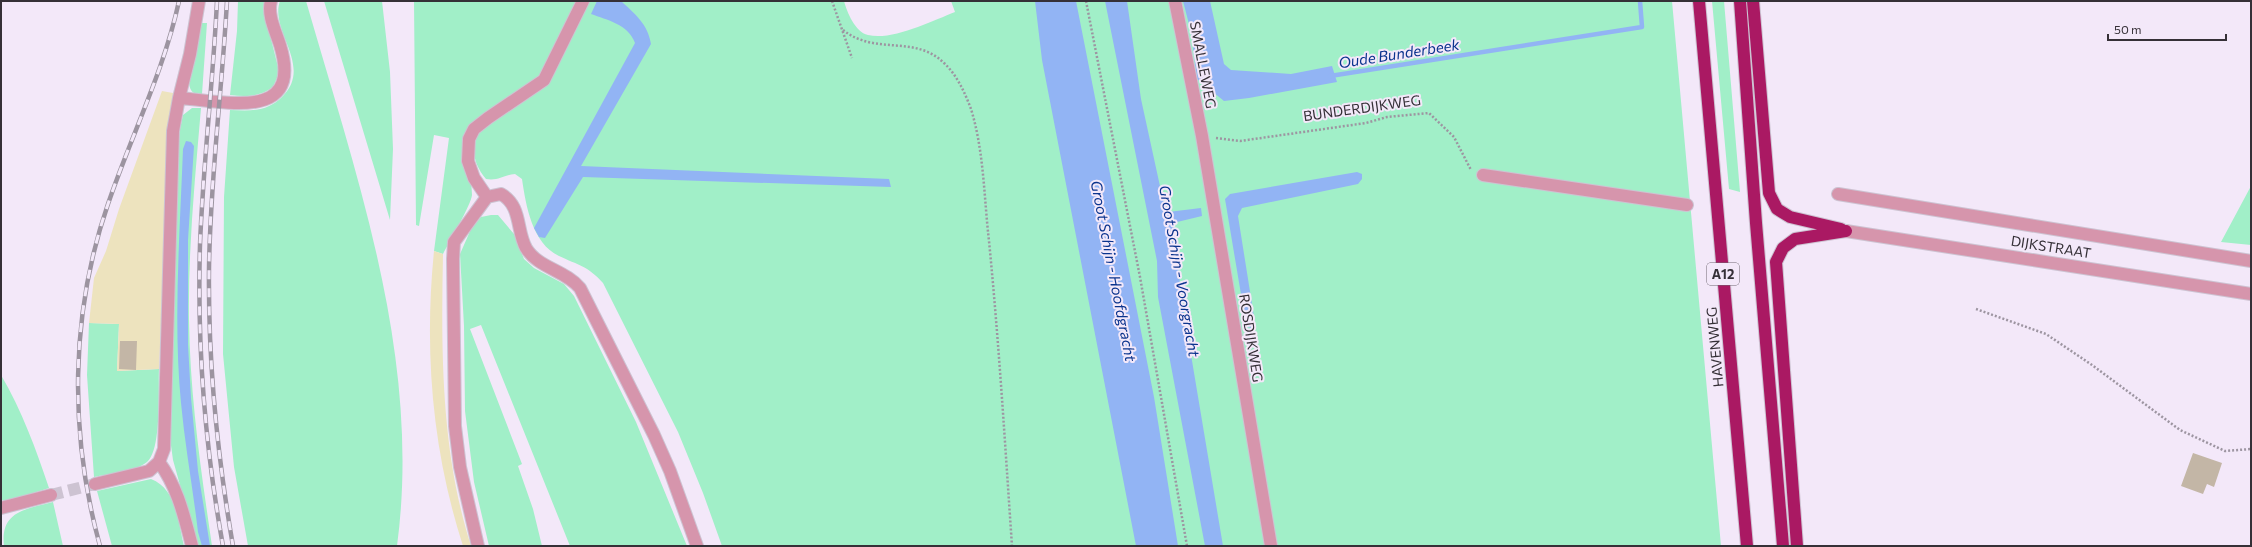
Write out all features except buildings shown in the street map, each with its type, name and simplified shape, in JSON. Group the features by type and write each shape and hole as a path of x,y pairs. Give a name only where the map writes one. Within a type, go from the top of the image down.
{"highway":[{"name":"HAVENWEG","path":"1699,1 1747,546"},
{"name":"A12","path":"1740,1 1756,223 1783,546"},
{"path":"1753,1 1769,193 1778,209 1790,217 1846,231"},
{"path":"1797,546 1776,262 1783,248 1795,239 1846,231"}],"street":[{"path":"96,484 149,472 159,462 164,449 173,131 179,98 190,54 199,1"},
{"path":"179,98 256,104 267,99 278,90 284,81 286,68 270,14 271,1"},
{"path":"487,197 474,178 468,161 468,148 474,129 544,80 583,1"},
{"name":"SMALLEWEG","path":"1175,1 1202,136"},
{"name":"ROSDIJKWEG","path":"1202,136 1270,546"},
{"path":"1483,175 1687,205"},
{"path":"478,546 460,468 455,426 454,242 487,197 502,194 509,199 515,207 526,248 533,257 541,263 564,274 573,280 580,288 654,435 670,471 697,546"},
{"path":"1838,194 2251,261"},
{"name":"DIJKSTRAAT","path":"1846,231 2251,294"},
{"path":"159,462 171,479 176,490 192,546"},
{"path":"1,508 51,495"}],"path":[{"path":"832,1 852,58"},
{"path":"1086,1 1140,276 1187,546"},
{"path":"843,30 857,39 876,45 905,45 928,51 949,68 961,87 971,110 979,149 995,303 1012,546"},
{"name":"BUNDERDIJKWEG","path":"1202,136 1240,141 1366,123 1387,117 1429,113 1454,137 1473,172 1483,175"},
{"path":"1976,309 2046,334 2092,365 2180,430 2225,451 2251,449"}],"green space":[{"path":"238,1 264,1 264,11 279,73 273,87 263,93 252,96 230,95 237,31"},
{"path":"280,1 306,1 364,202 380,270 393,338 400,407 402,476 397,546 248,546 234,467 223,354 224,197 230,110 258,110 270,106 282,97 291,85 294,73 293,61 280,24 278,12"},
{"path":"324,1 382,1 390,72 393,149 390,220"},
{"path":"414,1 844,1 849,16 855,26 863,33 878,36 900,33 955,12 951,1 1672,1 1721,546 722,546 703,493 678,432 603,283 598,277 587,269 559,256 542,242 536,233 528,212 522,179 515,174 497,179 486,179 476,163 475,158 474,146 477,134 464,133 464,150 472,187 472,195 464,215 443,254 434,251 449,138 434,135 419,226 416,225"},
{"path":"1712,1 1724,1 1740,192 1729,189"},
{"path":"202,23 207,23 202,94 198,94 191,90 189,77"},
{"path":"192,108 201,108 194,188 189,293 191,377 212,546 197,546 173,460 170,438 179,134 183,115"},
{"path":"2251,186 2251,245 2221,242"},
{"path":"498,215 514,234 524,259 534,268 564,284 574,296 636,422 687,546 570,546 481,325 470,329 522,464 518,466 533,509 542,546 489,546 474,482 465,411 464,326 460,254 471,229 481,217"},
{"path":"89,323 119,324 117,371 159,369 157,432 152,455 147,462 136,468 94,477 87,375"},
{"path":"1,375 16,402 28,430 49,488 11,500 1,500"},
{"path":"151,479 160,484 171,498 178,517 184,546 112,546 97,491"},
{"path":"53,502 63,546 4,546 6,525 11,519 25,510"}],"sand":[{"path":"162,91 173,93 169,147 159,369 117,371 119,324 89,323 94,278 106,251 119,209"},
{"path":"434,251 443,254 443,365 448,438 461,510 471,546 463,546 452,510 444,473 433,400 430,326"}],"water":[{"path":"597,1 621,1 644,25 651,44 581,166 889,179 891,187 583,177 545,238 539,237 534,228 635,43 632,37 622,27 591,14"},
{"name":"Groot Schijn - Hoofdgracht","path":"1035,1 1076,1 1154,397 1178,546 1136,546 1042,60"},
{"path":"1105,1 1127,1 1141,99 1163,200 1168,212 1201,208 1202,216 1173,223 1182,301 1223,546 1205,546 1158,297 1157,261"},
{"path":"1183,1 1210,1 1224,64 1231,70 1291,74 1332,66 1337,82 1224,101 1197,79 1191,32"},
{"path":"186,141 191,142 194,146 188,240 188,345 191,398 198,471 210,546 202,546 198,532 181,403 179,372 177,308 183,149"},
{"path":"1357,172 1362,174 1362,179 1358,184 1242,208 1238,216 1255,323 1251,328 1248,327 1246,324 1225,199 1230,194"}],"waterway":[{"name":"Oude Bunderbeek","path":"1330,76 1642,27 1640,1"}],"tunnel":[{"path":"51,495 95,484"}],"railway":[{"path":"100,546 90,504 83,461 79,418 78,374 86,288 95,246 108,204 165,53 179,1"},
{"path":"217,1 201,215 199,283 201,359 207,434 211,471 223,546"},
{"path":"227,1 212,202 209,304 212,373 218,442 233,546"}],"water label":[{"name":"Groot Schijn - Voorgracht","path":"1179,271"}]}
